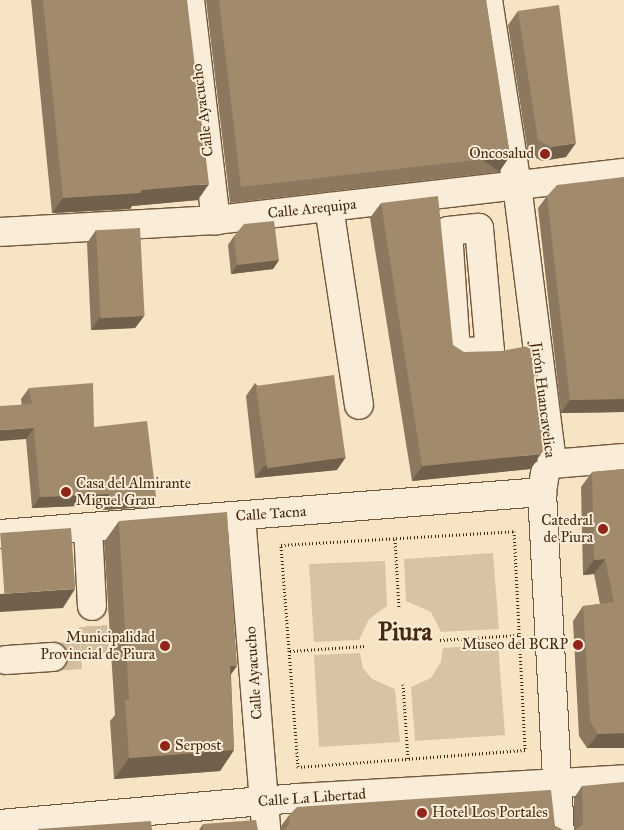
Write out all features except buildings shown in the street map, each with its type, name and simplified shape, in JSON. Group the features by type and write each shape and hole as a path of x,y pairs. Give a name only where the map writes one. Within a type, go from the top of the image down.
{"street":[{"name":"Calle Ayacucho","path":"190,0 216,220"},
{"name":"Jirón Huancavelica","path":"488,0 517,185 552,464 546,470 542,492 560,830"},
{"name":"Calle Arequipa","path":"0,232 216,220 624,173"},
{"path":"447,193 448,231"},
{"path":"329,207 358,405"},
{"path":"552,464 624,458"},
{"name":"Calle Tacna","path":"0,534 542,492"},
{"name":"Calle Ayacucho","path":"241,516 266,830"},
{"path":"88,528 92,606"},
{"path":"6,660 53,657"},
{"name":"Calle La Libertad","path":"0,824 264,800 624,779"}],"path":[{"path":"514,530 525,750 298,767 281,546 395,538 514,530"},
{"path":"395,538 398,608"},
{"path":"440,640 520,635"},
{"path":"290,651 365,646"},
{"path":"403,684 408,759"}],"shaded area":[{"path":"493,553 499,629 441,632 431,612 406,601 404,559"},
{"path":"385,561 387,606 369,619 359,640 314,642 309,564"},
{"path":"498,644 505,735 415,741 411,687 431,678 441,662 443,648"},
{"path":"360,653 363,668 372,679 395,689 400,742 319,747 314,655"}],"tunnel":[{"path":"53,657 95,654 92,606"}],"place":[{"name":"Oncosalud","path":"545,154"},
{"name":"Casa del Almirante Miguel Grau","path":"66,492"},
{"name":"Catedral de Piura","path":"603,529"},
{"name":"Museo del BCRP","path":"578,645"},
{"name":"Municipalidad Provincial de Piura","path":"165,646"},
{"name":"Serpost","path":"165,746"},
{"name":"Hotel Los Portales","path":"422,813"}],"district":[{"name":"Piura","path":"405,632"}]}
